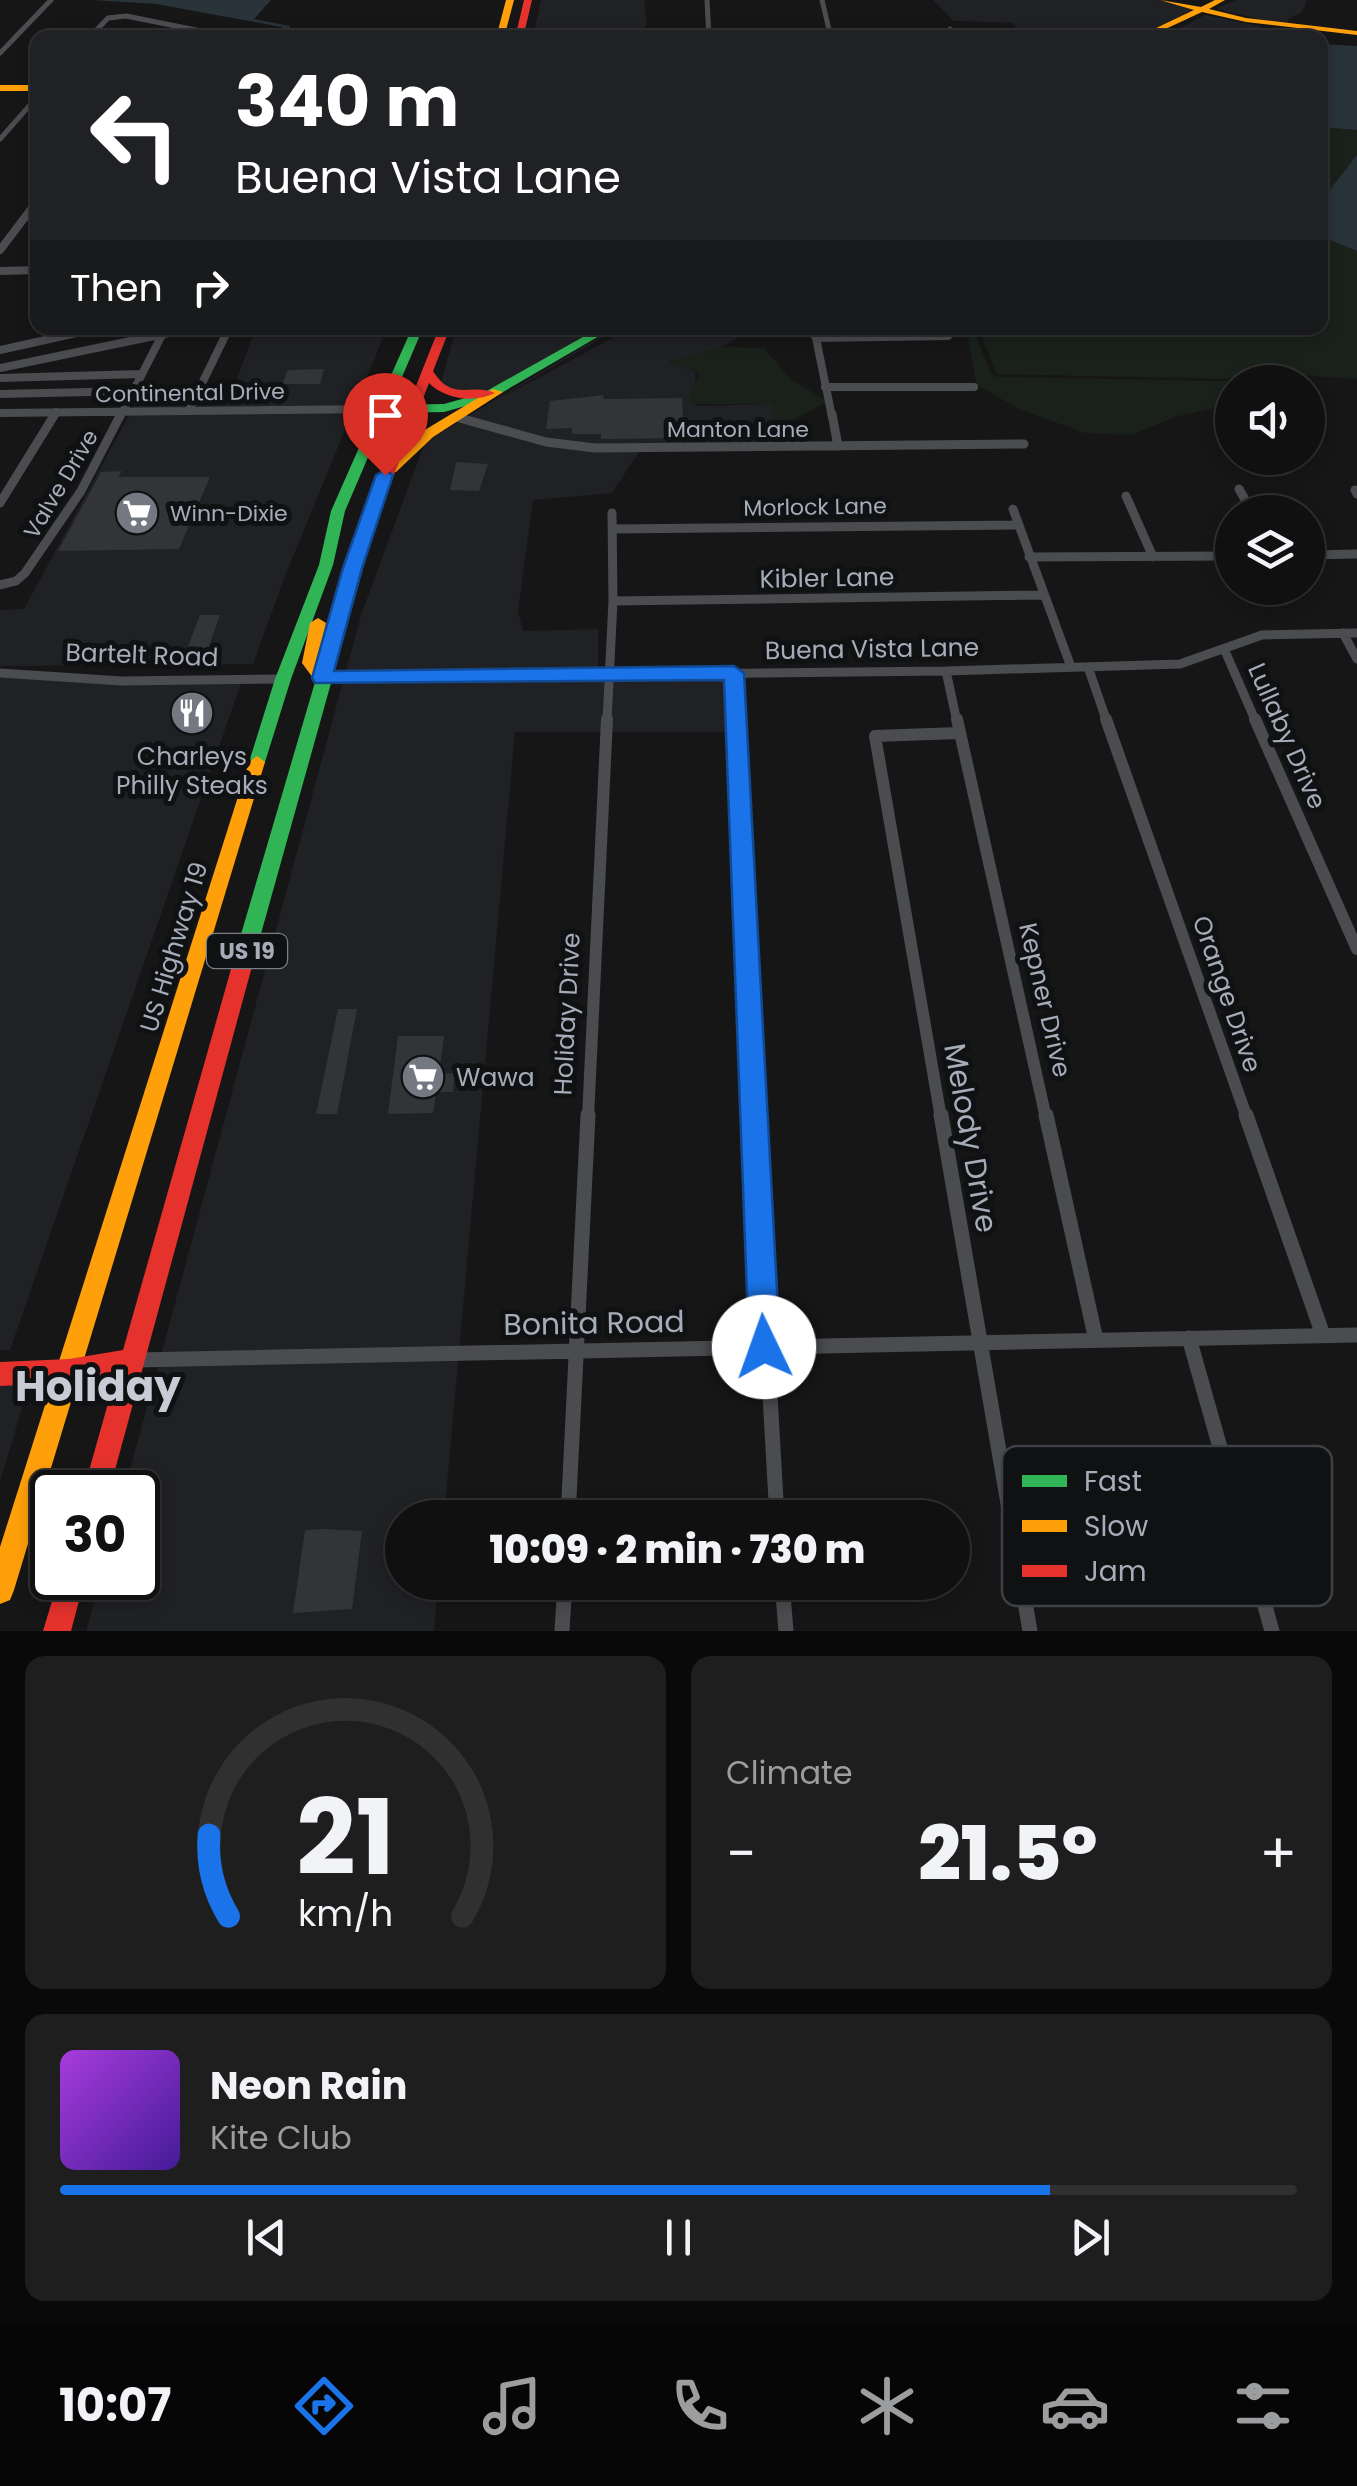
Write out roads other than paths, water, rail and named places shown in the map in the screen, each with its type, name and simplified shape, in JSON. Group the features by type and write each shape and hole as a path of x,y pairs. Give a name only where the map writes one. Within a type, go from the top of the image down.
{"main road":[{"path":"521,30 528,0"},
{"path":"1164,0 1254,20 1357,33"},
{"path":"1156,30 1220,0"},
{"path":"508,6 520,30"},
{"path":"0,88 30,88"},
{"name":"US Highway 19","path":"0,1590 283,679 326,565 338,511 414,335"},
{"name":"US 19","path":"102,1470 352,568 441,335"},
{"path":"385,475 414,446 456,417 595,335"},
{"path":"427,370 432,384 442,392 464,396 497,392"},
{"path":"380,410 449,407 497,392"},
{"path":"322,678 309,654 322,608 326,565"},
{"path":"0,1374 68,1370 133,1360"},
{"path":"57,1631 66,1600"}],"street":[{"path":"0,53 52,0"},
{"path":"707,0 709,30"},
{"path":"822,0 830,30"},
{"path":"96,30 114,17 203,30"},
{"path":"169,30 174,24"},
{"path":"0,139 30,105"},
{"path":"0,250 30,211"},
{"path":"0,271 30,270"},
{"path":"0,350 68,335"},
{"path":"0,368 166,335"},
{"path":"190,408 226,335"},
{"path":"814,335 838,446"},
{"path":"816,338 862,335"},
{"path":"938,335 948,336"},
{"name":"Valve Drive","path":"2,585 25,573 81,491 162,336"},
{"path":"0,378 141,374"},
{"path":"826,387 974,387"},
{"path":"0,394 133,392"},
{"name":"Continental Drive","path":"0,413 190,408 380,410"},
{"path":"0,504 56,412"},
{"name":"Manton Lane","path":"456,417 574,446 1024,444"},
{"path":"1239,489 1242,495"},
{"path":"1126,496 1153,557"},
{"path":"1013,508 1072,668"},
{"name":"Holiday Drive","path":"569,1500 612,600 612,513"},
{"name":"Morlock Lane","path":"612,529 1018,524"},
{"path":"1325,554 1357,554"},
{"path":"1028,557 1215,556"},
{"name":"Kibler Lane","path":"612,600 1042,595"},
{"path":"1343,633 1357,659"},
{"name":"Buena Vista Lane","path":"322,678 946,671 1180,664 1225,651 1262,634 1357,633"},
{"name":"Lullaby Drive","path":"1225,651 1357,949"},
{"name":"Orange Drive","path":"1088,667 1323,1335"},
{"name":"Kepner Drive","path":"946,671 1096,1340"},
{"name":"Bartelt Road","path":"0,673 122,681 283,679"},
{"path":"734,673 764,1347 776,1500"},
{"name":"Melody Drive","path":"959,734 876,736 1002,1475"},
{"name":"Bonita Road","path":"133,1360 1357,1335"},
{"path":"1189,1338 1220,1446"},
{"path":"562,1631 564,1600"},
{"path":"783,1600 786,1631"},
{"name":"Melody Drive","path":"1026,1606 1030,1631"},
{"path":"1265,1606 1272,1631"}],"place":[{"name":"Winn-Dixie","path":"137,513"},
{"name":"Charleys Philly Steaks","path":"192,713"},
{"name":"Wawa","path":"423,1077"}],"district":[{"name":"Holiday","path":"98,1386"}]}
